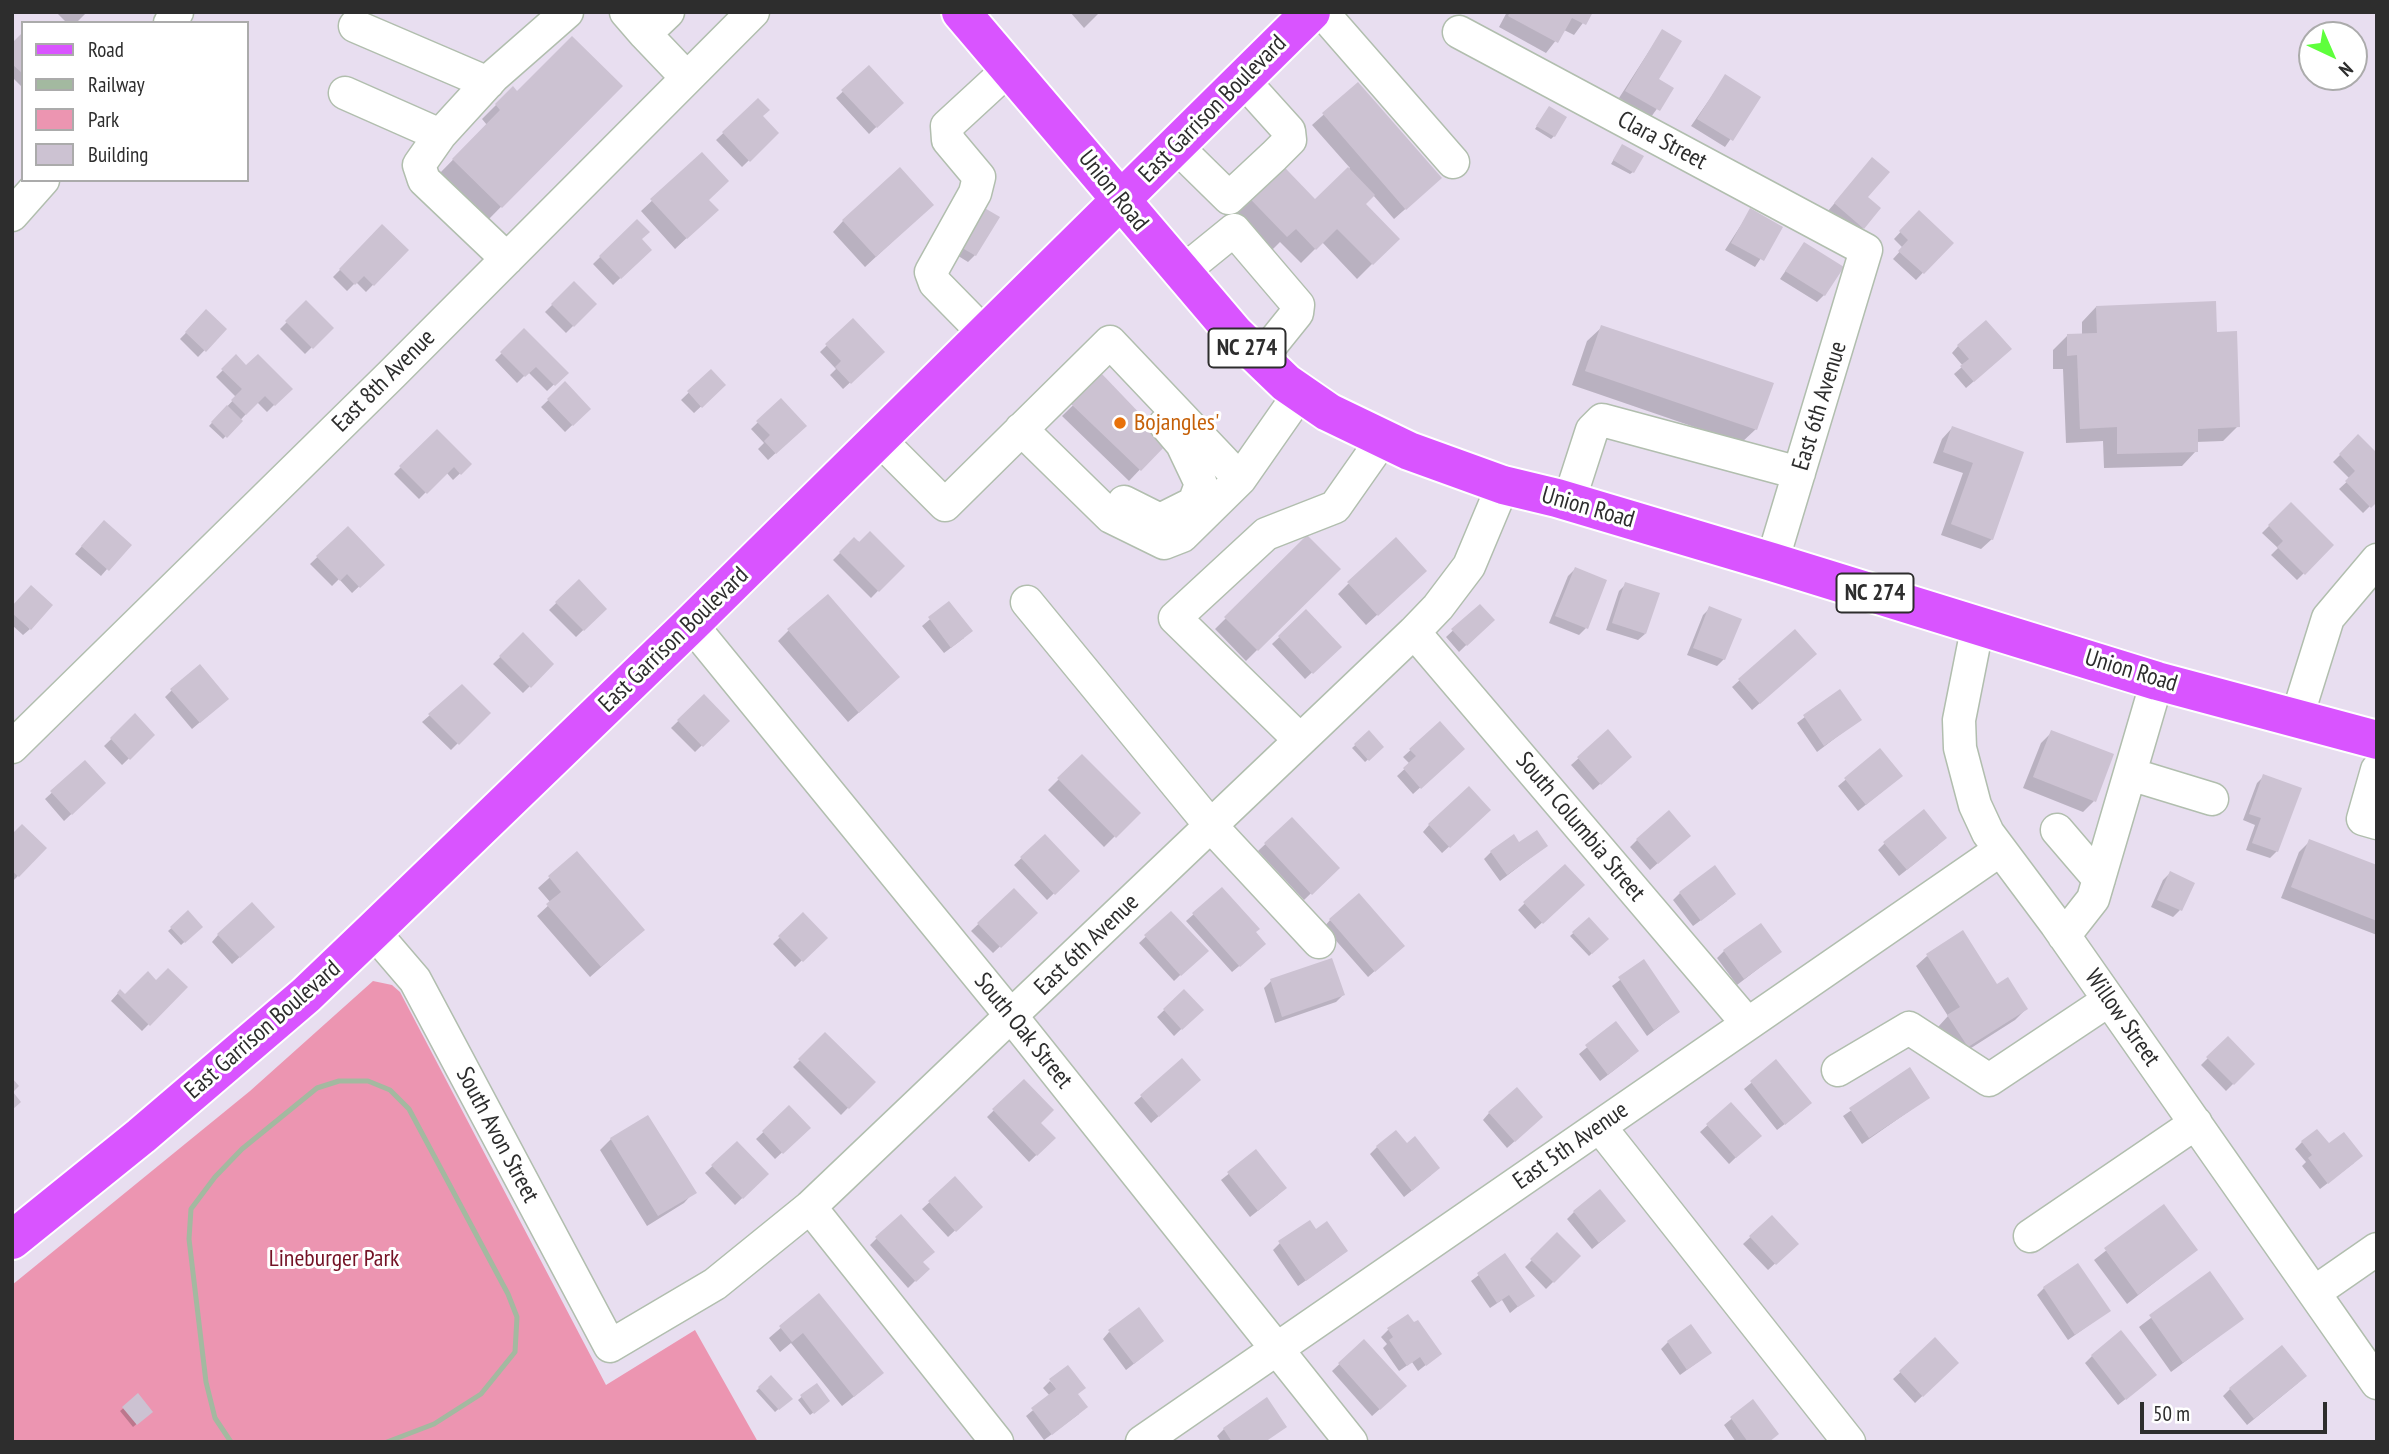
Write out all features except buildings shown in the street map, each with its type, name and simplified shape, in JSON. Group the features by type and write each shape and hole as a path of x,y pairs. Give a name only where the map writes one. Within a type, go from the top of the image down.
{"main road":[{"name":"Union Road","path":"961,12 1119,202 1260,359 1300,393 1328,412 1382,440 1503,485 1569,501 1978,624 2157,681 2377,740"},
{"name":"East Garrison Boulevard","path":"12,1240 151,1128 306,995 691,624 1311,12"}],"street":[{"path":"506,260 424,180 419,165 440,135 488,83 567,12"},
{"name":"East 8th Avenue","path":"12,747 506,260 752,12"},
{"path":"1322,12 1453,162"},
{"path":"646,19 687,78"},
{"path":"355,26 488,83"},
{"name":"Clara Street","path":"1460,32 1866,250"},
{"path":"985,334 935,283 930,272 975,193 979,177 948,140 947,126 1010,68"},
{"path":"1228,198 1290,140 1289,131 1243,80"},
{"path":"345,93 440,135"},
{"path":"1176,146 1228,198 1234,230 1298,305 1297,313 1260,359"},
{"path":"12,215 41,182"},
{"path":"1181,273 1234,230"},
{"name":"East 6th Avenue","path":"1772,562 1866,250"},
{"path":"879,439 945,505 1110,342 1240,479"},
{"path":"1069,475 1160,520 1194,503 1201,484 1182,444 1149,407 1140,376"},
{"path":"1021,429 1111,517 1164,544 1182,536 1240,479 1300,393"},
{"path":"1569,501 1592,430 1602,420 1800,473"},
{"path":"1300,740 1175,618 1266,534 1335,507 1382,440"},
{"name":"East 6th Avenue","path":"610,1346 715,1284 810,1207 1414,632 1438,607 1469,566 1503,485"},
{"path":"2297,717 2329,618 2377,560"},
{"path":"1027,602 1211,826 1319,942"},
{"name":"South Oak Street","path":"691,624 1012,1017 1351,1442"},
{"name":"Willow Street","path":"1978,624 1959,720 1960,748 1975,805 2000,850 2064,936 2377,1383"},
{"name":"South Columbia Street","path":"1414,632 1747,1023"},
{"path":"2064,936 2093,899 2157,681"},
{"path":"2377,770 2363,819 2377,824"},
{"path":"2130,774 2212,799"},
{"path":"2057,830 2099,879"},
{"name":"East 5th Avenue","path":"1142,1442 2000,850"},
{"name":"South Avon Street","path":"373,931 415,980 610,1346"},
{"path":"1838,1070 1909,1028 1989,1080 2109,1000"},
{"path":"2030,1236 2196,1123"},
{"path":"1600,1127 1849,1442"},
{"path":"810,1207 996,1442"},
{"path":"2315,1292 2377,1249"}],"green space":[{"name":"Lineburger Park","path":"373,981 392,985 400,992 606,1385 695,1330 758,1442 12,1442 12,1285 250,1091"}],"railway":[{"path":"231,1442 215,1418 206,1382 189,1239 191,1209 215,1177 242,1149 317,1088 339,1081 368,1081 390,1090 409,1109 508,1294 517,1317 515,1352 481,1394 434,1424 387,1442"}],"place":[{"name":"Bojangles'","path":"1120,423"}]}
